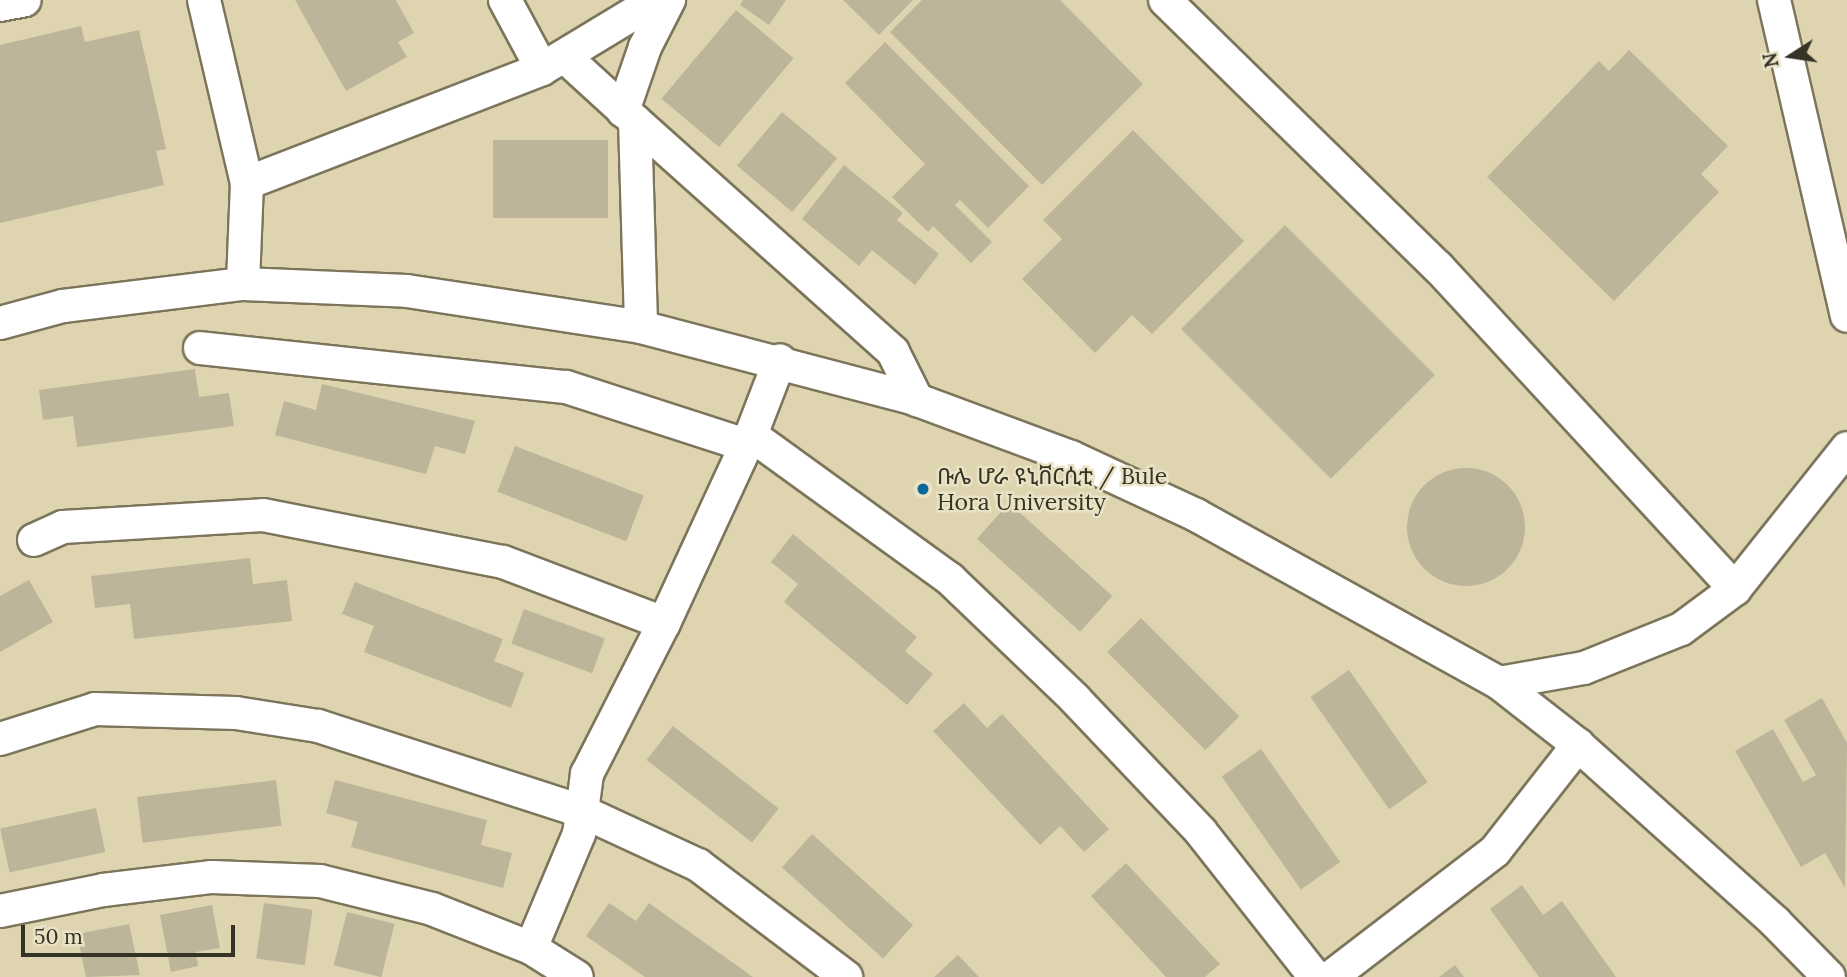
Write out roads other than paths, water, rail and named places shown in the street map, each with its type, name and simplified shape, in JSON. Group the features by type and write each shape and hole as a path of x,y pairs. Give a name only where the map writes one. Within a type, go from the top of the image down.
{"street":[{"path":"0,5 25,0"},
{"path":"204,0 247,183 243,284"},
{"path":"505,0 554,63 629,116 893,352 917,400"},
{"path":"247,183 554,63 656,0"},
{"path":"641,327 629,116 645,47 669,0"},
{"path":"1165,0 1438,267 1735,589"},
{"path":"1774,0 1847,316"},
{"path":"0,323 63,306 243,284 407,291 641,327 779,360 917,400 1071,457 1196,515 1499,682 1578,745 1775,922 1829,977"},
{"path":"200,348 566,387 748,440 950,579 1075,699 1201,832 1315,977"},
{"path":"531,948 579,834 587,774 664,623 748,440 779,360"},
{"path":"1499,682 1584,668 1681,629 1735,589 1847,449"},
{"path":"34,540 64,527 263,515 503,562 664,623"},
{"path":"0,739 95,709 236,713 318,726 581,811 698,865 846,977"},
{"path":"1331,977 1494,851 1578,745"},
{"path":"0,911 103,890 212,877 320,881 432,909 531,948 577,977"}],"place":[{"name":"ቡሌ ሆራ ዩኒቨርሲቲ / Bule Hora University","path":"923,489"}]}
